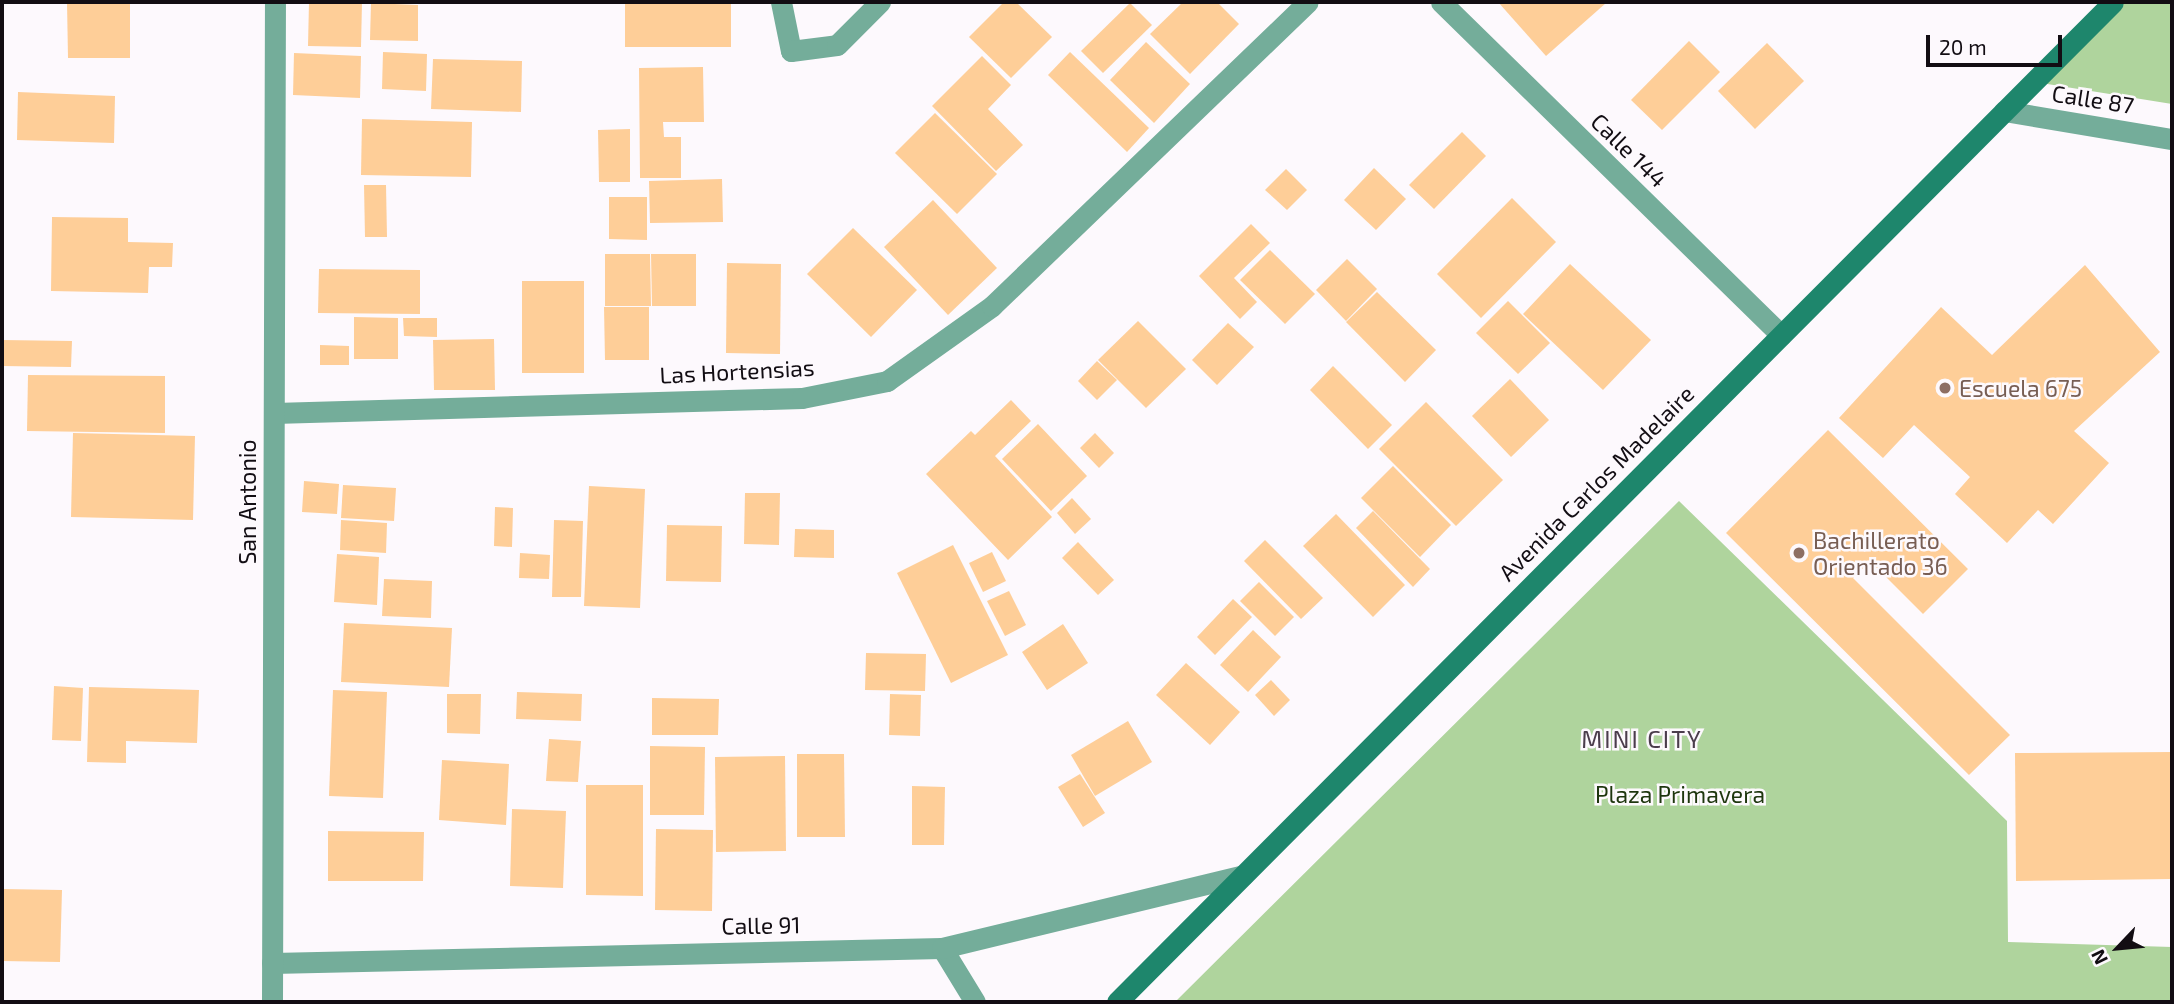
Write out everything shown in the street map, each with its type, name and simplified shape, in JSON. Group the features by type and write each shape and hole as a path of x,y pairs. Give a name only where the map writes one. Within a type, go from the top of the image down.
{"main road":[{"name":"Avenida Carlos Madelaire","path":"1117,1002 2113,2"}],"street":[{"name":"San Antonio","path":"272,1002 275,2"},
{"path":"781,2 792,51 837,45 880,2"},
{"name":"Las Hortensias","path":"274,413 802,398 887,382 992,306 1308,2"},
{"name":"Calle 144","path":"1441,2 1781,335"},
{"name":"Calle 87","path":"2004,111 2172,138"},
{"name":"Calle 91","path":"272,963 942,947 1243,875"},
{"path":"942,947 975,1002"}],"green space":[{"path":"2125,2 2172,2 2172,104 2041,83"},
{"name":"Plaza Primavera","path":"1679,501 2007,821 2008,942 2172,947 2172,1002 1175,1002"}],"building":[{"path":"67,2 130,2 130,58 68,58"},
{"path":"309,2 362,2 361,47 308,46"},
{"path":"625,2 731,2 731,47 625,47"},
{"path":"1004,2 1016,2 1052,37 1011,78 969,37"},
{"path":"1183,2 1217,2 1239,24 1190,74 1150,34"},
{"path":"1498,2 1605,2 1606,3 1546,56"},
{"path":"371,3 418,5 418,41 370,40"},
{"path":"1130,3 1152,25 1103,73 1081,51"},
{"path":"1689,41 1720,72 1662,130 1631,100"},
{"path":"1146,42 1190,84 1154,123 1110,80"},
{"path":"1767,43 1804,81 1755,129 1718,91"},
{"path":"383,52 427,54 426,91 382,89"},
{"path":"1070,52 1149,128 1127,152 1048,75"},
{"path":"294,53 361,56 360,98 293,95"},
{"path":"982,56 1011,85 988,109 1023,145 996,171 932,106"},
{"path":"433,59 522,61 521,112 431,109"},
{"path":"703,67 704,122 663,122 664,137 681,137 681,178 640,178 639,68"},
{"path":"18,92 115,96 114,143 17,140"},
{"path":"935,113 997,174 957,214 895,153"},
{"path":"362,119 472,122 471,177 361,175"},
{"path":"630,129 630,182 599,182 598,130"},
{"path":"1462,132 1486,156 1434,209 1409,185"},
{"path":"1374,168 1406,199 1376,230 1344,200"},
{"path":"1286,169 1307,190 1287,210 1265,190"},
{"path":"722,179 723,222 650,223 649,181"},
{"path":"364,185 386,185 387,237 365,237"},
{"path":"609,197 647,197 647,240 609,239"},
{"path":"1512,198 1556,242 1481,318 1437,274"},
{"path":"933,200 997,268 948,315 884,247"},
{"path":"52,217 128,218 128,242 173,243 172,267 149,267 148,293 51,291"},
{"path":"1251,224 1270,243 1234,278 1257,302 1240,319 1199,276"},
{"path":"853,228 917,290 871,337 807,274"},
{"path":"1270,250 1315,294 1285,324 1240,280"},
{"path":"605,254 650,254 651,306 605,306"},
{"path":"651,254 696,254 696,306 652,306"},
{"path":"1347,259 1377,289 1346,321 1316,290"},
{"path":"727,263 781,264 780,354 726,353"},
{"path":"1570,264 1651,340 1603,390 1523,314"},
{"path":"2085,265 2160,352 2074,431 2109,463 2053,524 2038,510 2007,543 1955,494 1970,477 1914,425 1883,458 1839,418 1941,307 1992,355"},
{"path":"319,269 420,270 420,314 318,313"},
{"path":"522,281 584,281 584,373 522,373"},
{"path":"1377,292 1436,350 1405,382 1346,322"},
{"path":"1508,301 1550,343 1518,374 1476,333"},
{"path":"604,307 649,307 649,360 605,360"},
{"path":"354,317 398,318 398,359 354,359"},
{"path":"403,318 437,318 437,337 404,336"},
{"path":"1138,321 1186,369 1146,408 1098,360"},
{"path":"1228,323 1254,347 1217,385 1192,360"},
{"path":"494,339 495,390 434,390 433,340"},
{"path":"2,340 72,341 71,367 2,366"},
{"path":"320,345 349,346 349,365 320,365"},
{"path":"1097,361 1117,380 1097,400 1078,381"},
{"path":"1333,366 1392,425 1368,449 1310,390"},
{"path":"28,375 165,376 165,433 27,431"},
{"path":"1510,379 1549,420 1511,457 1472,416"},
{"path":"1011,400 1031,421 995,456 1052,517 1008,560 926,474 971,431 975,435"},
{"path":"1426,402 1503,480 1456,526 1379,449"},
{"path":"1038,424 1087,476 1051,511 1002,459"},
{"path":"1828,430 1968,569 1923,614 1870,561 1853,578 2010,735 1969,775 1726,533"},
{"path":"73,433 195,436 193,520 71,517"},
{"path":"1095,433 1114,453 1099,468 1080,448"},
{"path":"1393,466 1451,525 1420,557 1361,498"},
{"path":"304,481 339,484 337,514 302,512"},
{"path":"343,485 396,488 394,521 341,518"},
{"path":"589,486 645,489 640,608 584,606"},
{"path":"745,493 780,493 779,545 744,544"},
{"path":"1072,498 1091,519 1075,534 1057,513"},
{"path":"495,507 513,508 512,547 494,546"},
{"path":"1373,511 1430,569 1413,587 1356,528"},
{"path":"1336,514 1405,585 1373,617 1303,546"},
{"path":"341,520 387,523 386,553 340,550"},
{"path":"554,520 583,521 581,597 552,597"},
{"path":"667,525 722,526 721,582 666,581"},
{"path":"795,529 834,530 834,558 794,557"},
{"path":"1265,540 1323,598 1301,619 1244,561"},
{"path":"1078,542 1114,580 1098,595 1062,558"},
{"path":"953,545 1008,655 951,683 897,573"},
{"path":"992,552 1006,581 983,592 969,563"},
{"path":"520,553 550,555 549,579 519,578"},
{"path":"337,554 379,557 377,605 334,602"},
{"path":"384,579 432,581 431,618 382,616"},
{"path":"1259,582 1294,617 1275,636 1240,601"},
{"path":"1009,591 1026,625 1005,636 987,601"},
{"path":"1233,599 1252,617 1215,655 1197,637"},
{"path":"344,623 452,628 449,687 341,682"},
{"path":"1063,624 1088,663 1047,690 1022,652"},
{"path":"1253,630 1281,657 1248,692 1220,665"},
{"path":"866,653 926,654 925,691 865,690"},
{"path":"1186,663 1240,712 1210,745 1156,695"},
{"path":"1271,680 1290,700 1274,716 1255,695"},
{"path":"54,686 83,688 81,741 52,740"},
{"path":"89,687 199,690 197,743 126,741 126,763 87,762"},
{"path":"333,690 387,692 383,798 329,796"},
{"path":"517,692 582,694 581,721 516,719"},
{"path":"447,694 481,694 480,734 447,733"},
{"path":"890,694 921,695 920,736 889,735"},
{"path":"652,698 719,699 718,735 652,735"},
{"path":"1128,721 1152,762 1095,796 1071,755"},
{"path":"549,739 581,741 578,782 546,781"},
{"path":"650,746 705,747 704,815 650,815"},
{"path":"2172,752 2172,879 2016,881 2015,753"},
{"path":"797,754 844,754 845,837 797,837"},
{"path":"785,756 786,851 716,852 715,757"},
{"path":"442,760 509,764 506,825 439,820"},
{"path":"1080,774 1105,813 1083,827 1058,787"},
{"path":"586,785 643,785 643,896 586,895"},
{"path":"912,786 945,787 944,845 912,845"},
{"path":"512,809 566,811 563,888 510,886"},
{"path":"656,829 713,830 712,911 655,910"},
{"path":"328,831 424,832 423,881 328,881"},
{"path":"2,889 62,890 60,962 2,961"}],"place":[{"name":"Escuela 675","path":"1945,388"},
{"name":"Bachillerato Orientado 36","path":"1799,553"}],"district":[{"name":"MINI CITY","path":"1642,739"}]}
